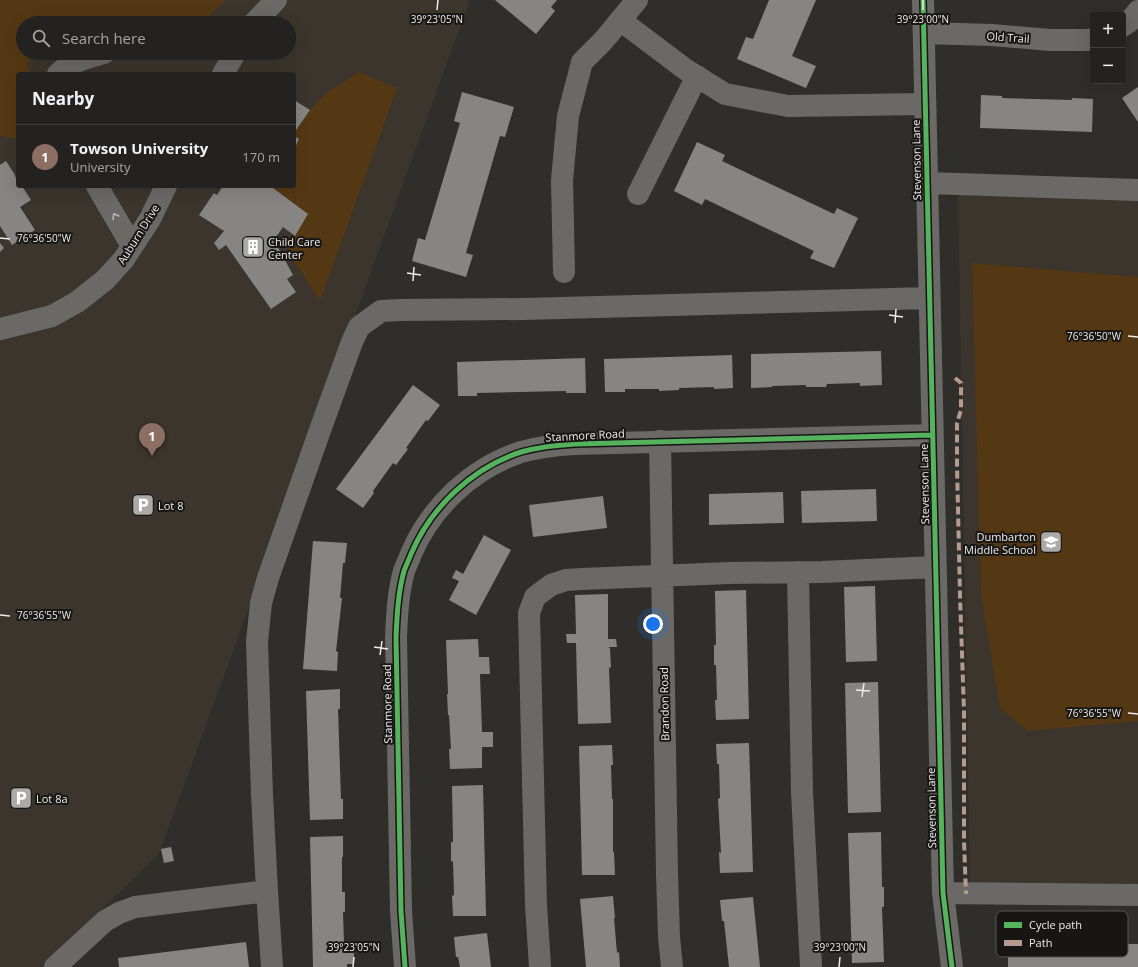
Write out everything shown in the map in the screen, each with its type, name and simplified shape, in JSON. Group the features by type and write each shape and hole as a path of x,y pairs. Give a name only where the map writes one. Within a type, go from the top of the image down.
{"street":[{"path":"261,16 276,0"},
{"path":"564,272 562,180 568,116 582,62 603,41 637,0"},
{"name":"Stevenson Lane","path":"923,0 943,893 952,967"},
{"path":"1126,24 1138,11"},
{"path":"620,20 685,69 726,94 788,106 925,104"},
{"name":"Old Trail","path":"924,33 992,35 1050,40 1090,40"},
{"path":"60,72 64,68 81,60"},
{"path":"224,72 231,60"},
{"path":"638,194 697,76"},
{"path":"927,183 1138,190"},
{"path":"98,188 132,246"},
{"name":"Auburn Drive","path":"0,329 52,316 78,302 105,280 124,259 150,219 165,188"},
{"path":"272,967 262,795 257,642 261,603 268,578 318,433 358,327 381,311 400,310 524,309 929,298"},
{"name":"Stanmore Road","path":"405,967 401,911 396,637 398,601 404,570 415,544 430,520 450,495 473,476 498,462 521,452 544,446 932,435"},
{"name":"Brandon Road","path":"660,442 667,874 669,937 672,967"},
{"path":"540,967 536,905 529,613 535,598 551,585 566,580 582,578 936,567"},
{"path":"798,572 802,792 810,967"},
{"path":"55,967 105,921 119,913 135,907 267,891"},
{"path":"943,893 1138,895"}],"shaded area":[{"path":"0,0 470,0 159,854 43,967 0,967"},
{"path":"0,0 225,0 209,16 16,16 16,60 30,60 27,66 30,72 16,72 16,139 0,136"},
{"path":"359,72 397,88 320,301 287,250 307,214 273,188 296,188 296,145 299,139 296,137 296,130 310,110 328,92"},
{"name":"Dumbarton Middle School","path":"958,189 1138,197 1138,889 970,887"},
{"path":"972,263 1138,277 1138,721 1028,731 1000,708 981,595"}],"building":[{"path":"495,0 557,0 551,7 555,11 536,34"},
{"path":"769,0 816,0 792,56 816,66 806,88 737,59 746,37 753,39"},
{"path":"1138,87 1138,122 1122,98"},
{"path":"462,92 514,107 505,137 500,136 466,253 473,255 466,277 412,261 418,238 425,240 460,123 454,121"},
{"path":"981,95 1002,96 1002,98 1072,100 1072,98 1093,99 1092,132 980,128"},
{"path":"296,101 310,110 296,130"},
{"path":"296,137 299,139 296,145"},
{"path":"697,142 725,155 722,161 834,214 837,208 858,218 834,268 810,258 814,251 705,199 702,205 674,191"},
{"path":"6,161 15,175 16,188 23,188 31,200 20,207 35,230 12,245 0,226 0,165"},
{"name":"Child Care Center","path":"222,188 273,188 308,214 295,236 283,227 274,240 293,275 287,279 296,292 271,309 226,245 219,250 214,243 224,231 199,215 214,193 217,195"},
{"path":"0,243 4,248 0,252"},
{"path":"881,351 882,385 860,386 860,383 827,384 826,387 806,387 806,385 751,388 751,354"},
{"path":"732,355 733,388 679,388 679,390 659,391 659,389 625,389 625,392 605,392 604,359"},
{"path":"585,358 586,393 566,393 566,391 477,393 477,396 458,396 457,362"},
{"path":"413,385 440,405 428,421 426,420 396,465 393,463 363,508 336,489"},
{"path":"876,489 877,521 802,523 801,491"},
{"path":"783,492 784,523 709,525 709,494"},
{"path":"603,496 607,528 533,537 529,505"},
{"path":"484,535 511,550 476,615 449,600 459,581 452,578 456,570 463,574"},
{"path":"313,541 347,543 345,563 343,563 340,598 342,598 336,651 338,652 337,671 303,669"},
{"path":"875,586 877,661 846,662 844,587"},
{"path":"746,590 749,719 716,720 716,665 714,665 714,645 716,645 715,591"},
{"path":"608,594 608,639 616,639 617,647 608,647 610,648 611,668 609,667 611,723 578,724 576,643 567,643 566,634 576,634 575,595"},
{"path":"478,639 479,657 489,657 490,674 480,674 482,732 493,732 493,747 482,747 482,768 450,769 449,749 451,749 447,694 446,640"},
{"path":"878,682 881,812 848,813 845,683"},
{"path":"340,689 340,709 338,709 343,819 310,820 306,691"},
{"path":"749,743 753,872 720,873 719,852 721,853 718,799 720,798 719,764 717,764 716,744"},
{"path":"612,745 613,852 615,875 582,875 579,746"},
{"path":"483,785 486,916 453,916 453,861 451,862 451,842 453,842 452,786"},
{"path":"881,832 882,887 884,887 884,907 882,907 884,962 852,963 848,833"},
{"path":"343,836 342,892 345,892 345,912 343,912 344,944 347,944 347,948 354,948 354,964 347,964 347,967 313,967 310,837"},
{"path":"171,847 174,861 164,863 161,849"},
{"path":"613,896 617,953 619,952 620,967 586,967 580,899"},
{"path":"753,897 760,967 729,967 720,900"},
{"path":"487,933 491,967 460,967 458,957 456,957 454,937"},
{"path":"246,942 249,967 119,967 118,958"},
{"path":"1128,944 1138,944 1138,967 1008,967 1008,957 1128,957"}],"marked path":[{"path":"955,378 961,383 961,410 957,423 957,465 964,711 964,841 966,894"}],"cycle path":[{"path":"923,0 943,893 952,967"},
{"path":"405,967 401,911 396,637 398,604 404,571 419,537 430,520 455,491 486,468 503,459 521,452 555,446 575,444 932,435"}],"place":[{"name":"Child Care Center","path":"253,247"},
{"name":"Towson University","path":"152,456"},
{"name":"Lot 8","path":"143,505"},
{"name":"Dumbarton Middle School","path":"1051,542"},
{"name":"Lot 8a","path":"21,798"}]}
